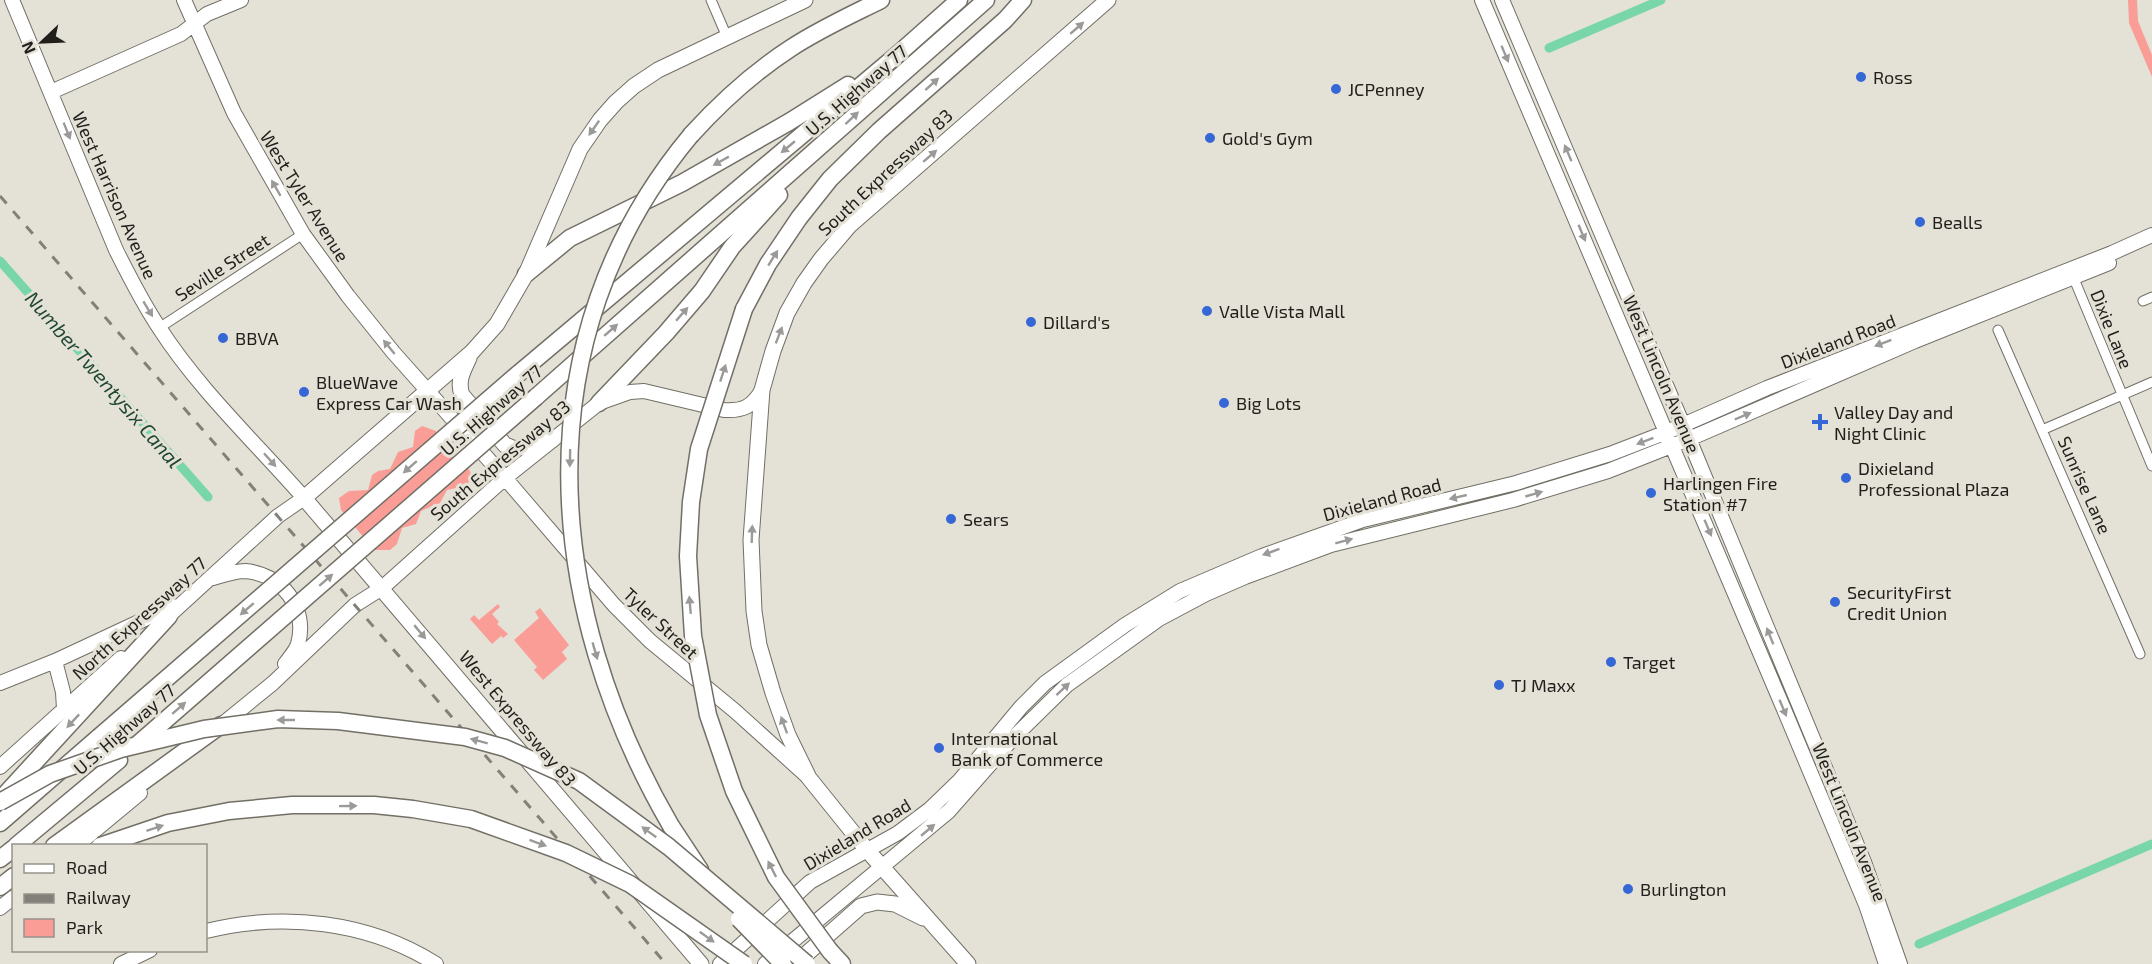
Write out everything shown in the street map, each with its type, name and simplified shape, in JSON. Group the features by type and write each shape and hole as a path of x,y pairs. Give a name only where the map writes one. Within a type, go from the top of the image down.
{"highway":[{"path":"783,964 739,919 703,874 670,826 642,775 619,722 599,667 585,610 574,549 570,488 571,427 576,380 589,323 608,268 631,220 659,175 691,135 729,96 770,62 814,34 881,0"},
{"name":"U.S. Highway 77","path":"0,824 518,374 897,55 959,0"},
{"name":"U.S. Highway 77","path":"19,844 119,760 536,397 986,0"},
{"path":"842,964 776,878 734,791 708,715 693,636 688,583 691,502 699,449 744,309 768,264 799,218 830,179 879,131 1005,20 1023,0"},
{"path":"526,274 570,238 682,183 789,122 897,55"},
{"path":"599,403 666,333 702,291 732,248 830,138"},
{"path":"0,801 169,616"},
{"path":"57,844 231,718"},
{"path":"0,801 50,774 121,749 204,729 279,719 338,721 465,737 505,748 579,781 669,847 807,964"},
{"path":"106,844 168,823 229,811 292,805 374,805 471,819 566,853 630,885 744,964"},
{"name":"U.S. Highway 77","path":"0,859 12,849"},
{"path":"0,887 12,878"}],"main road":[{"name":"West Harrison Avenue","path":"12,0 131,281 159,328 190,369 304,498"},
{"name":"West Tyler Avenue","path":"184,0 234,113 303,234 348,296 505,478"},
{"path":"51,92 181,34 207,14 242,0"},
{"path":"304,498 472,352 497,324 526,274 580,148 608,110 626,92 658,70 805,0"},
{"name":"South Expressway 83","path":"382,588 505,478 599,403 613,396 644,391 724,410 738,411 752,405 762,390 787,313 821,259 850,225 1108,0"},
{"name":"West Lincoln Avenue","path":"1482,0 1866,905 1886,964"},
{"name":"West Lincoln Avenue","path":"1502,0 1689,439 1864,862 1900,964"},
{"name":"Dixieland Road","path":"765,964 949,812 1014,737 1067,685 1166,615 1245,577 1331,545 1565,485 1673,446 2072,274 2152,235"},
{"name":"Dixieland Road","path":"720,964 810,882 898,833 930,809 960,780 1045,683 1125,625 1180,591 1262,556 1363,520 1542,476 1610,454 1683,426 1767,388 2152,244"},
{"path":"472,352 461,376 462,395 505,445 515,449 552,440"},
{"path":"762,390 751,540 754,611 759,645 788,735 809,778 867,850 968,964"},
{"name":"Tyler Street","path":"505,478 614,605 650,641 735,711 809,778"},
{"name":"North Expressway 77","path":"0,766 278,516 304,498"},
{"name":"West Expressway 83","path":"304,498 701,964"},
{"path":"210,579 243,571 262,574 286,591 300,613 301,624 297,646 273,684"},
{"path":"78,844 273,684 355,605 382,588"},
{"path":"0,683 55,661 186,600"},
{"path":"55,661 63,692 64,709"},
{"path":"0,908 12,899"},
{"path":"795,964 861,906 877,902 895,904 931,922"},
{"path":"207,931 235,924 306,921 348,928 394,942 436,964"},
{"path":"121,964 148,952"}],"street":[{"path":"711,0 727,37"},
{"name":"Seville Street","path":"159,328 303,234"},
{"name":"Dixie Lane","path":"2072,274 2152,466"},
{"name":"Sunrise Lane","path":"1998,330 2140,654"},
{"path":"2042,430 2152,382"}],"green space":[{"path":"2128,0 2137,0 2138,21 2152,55 2152,77 2129,23"},
{"path":"422,426 436,431 468,468 470,479 466,486 447,490 440,503 421,511 416,524 402,528 397,544 390,550 374,550 341,510 339,498 349,491 368,490 372,475 378,471 390,469 398,452 413,447 415,431"},
{"path":"498,604 500,607 492,614 499,622 497,624 508,634 503,638 501,636 492,644 470,619 474,615 479,620"},
{"path":"540,608 569,645 562,652 567,659 543,680 534,670 537,667 514,640 539,618 535,612"}],"waterway":[{"path":"1549,48 1661,0"},
{"name":"Number Twentysix Canal","path":"0,261 208,497"},
{"path":"1919,944 2152,844"}],"railway":[{"path":"0,196 666,964"}],"place":[{"name":"Ross","path":"1861,77"},
{"name":"JCPenney","path":"1336,89"},
{"name":"Gold's Gym","path":"1210,138"},
{"name":"Bealls","path":"1920,222"},
{"name":"Valle Vista Mall","path":"1207,311"},
{"name":"Dillard's","path":"1031,322"},
{"name":"BBVA","path":"223,338"},
{"name":"BlueWave Express Car Wash","path":"304,392"},
{"name":"Big Lots","path":"1224,403"},
{"name":"Valley Day and Night Clinic","path":"1820,422"},
{"name":"Dixieland Professional Plaza","path":"1846,478"},
{"name":"Harlingen Fire Station #7","path":"1651,493"},
{"name":"Sears","path":"951,519"},
{"name":"SecurityFirst Credit Union","path":"1835,602"},
{"name":"Target","path":"1611,662"},
{"name":"TJ Maxx","path":"1499,685"},
{"name":"International Bank of Commerce","path":"939,748"},
{"name":"Burlington","path":"1628,889"}]}
